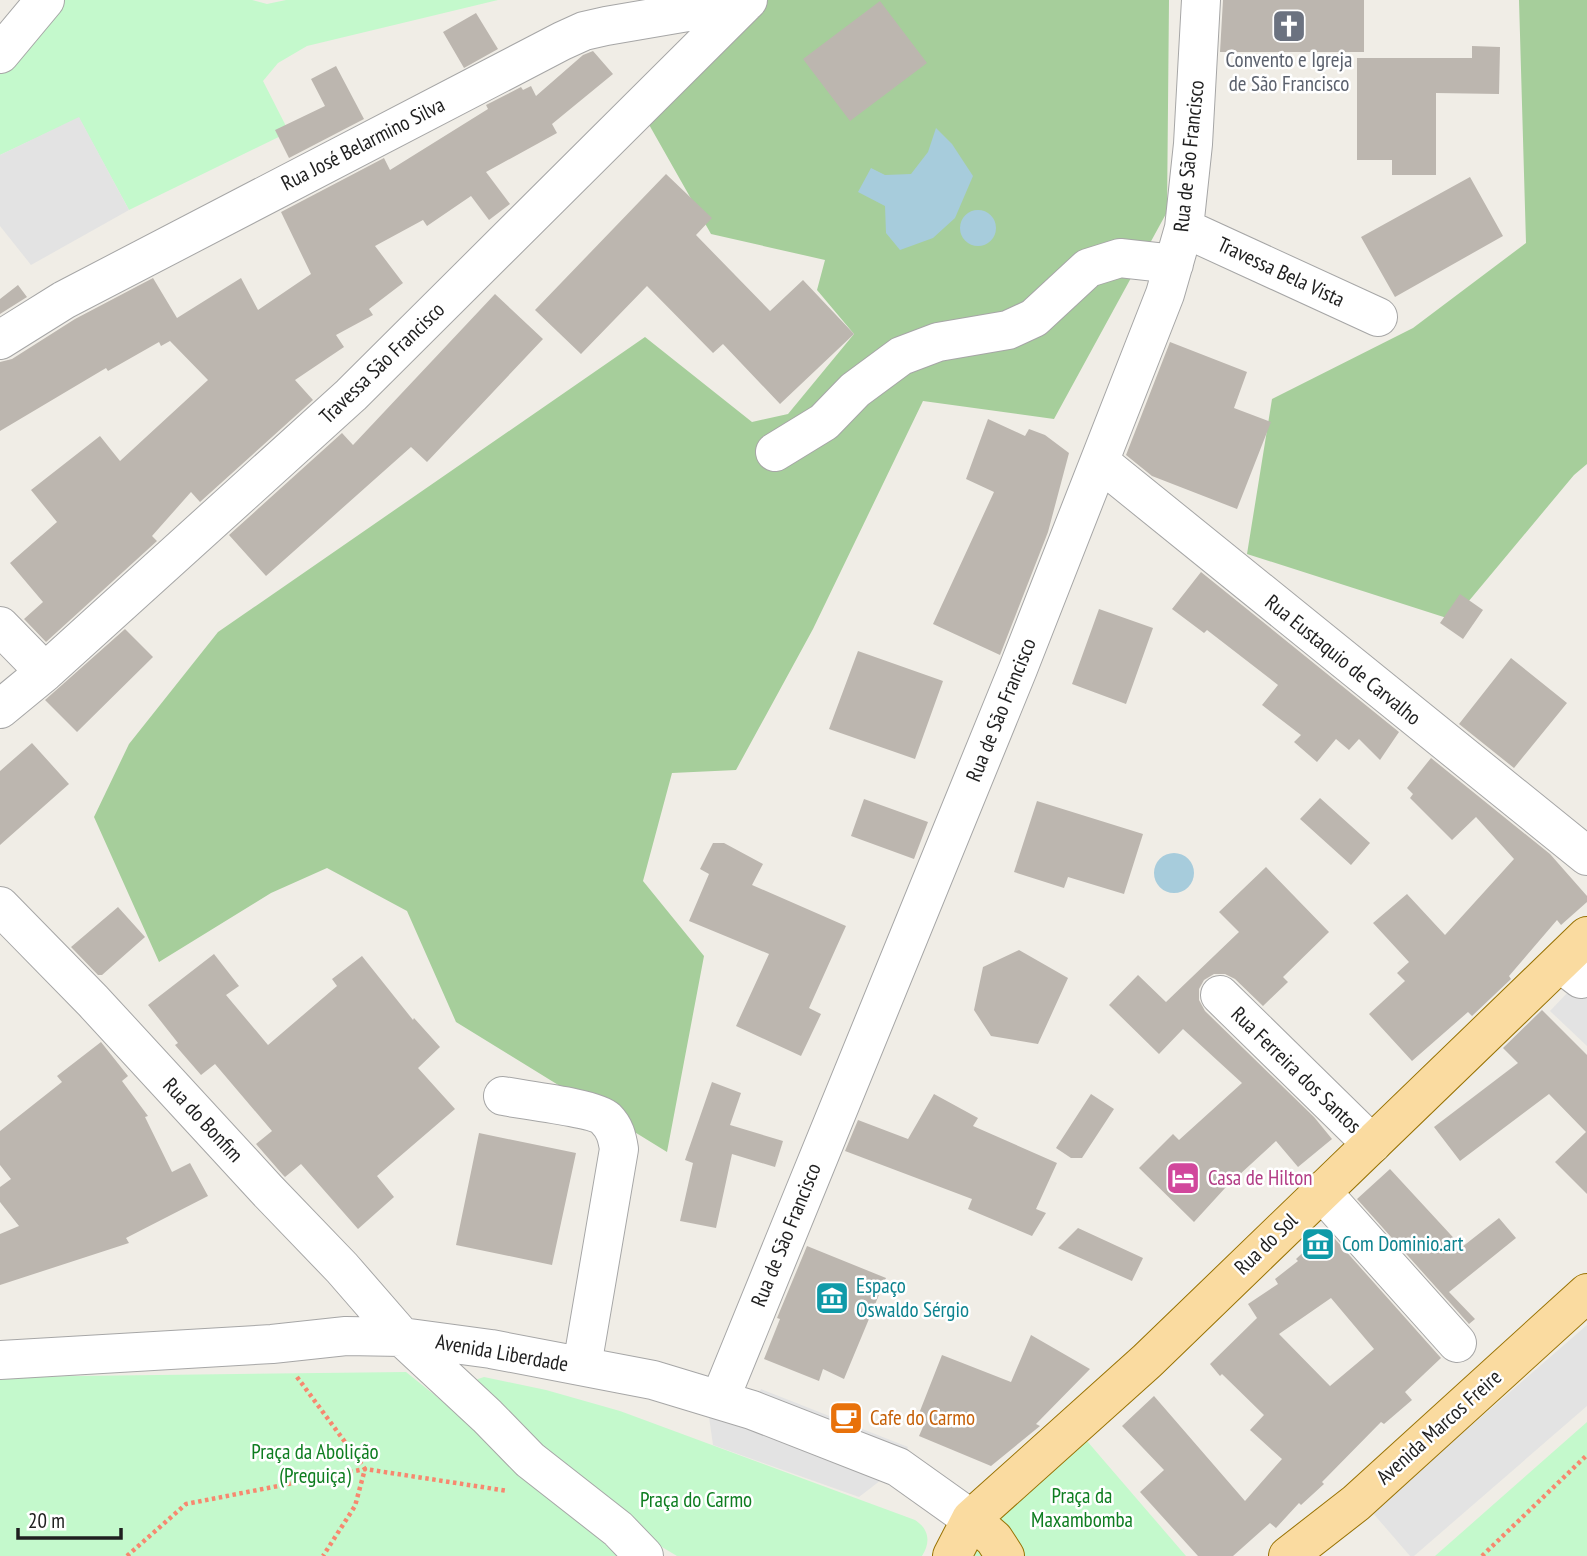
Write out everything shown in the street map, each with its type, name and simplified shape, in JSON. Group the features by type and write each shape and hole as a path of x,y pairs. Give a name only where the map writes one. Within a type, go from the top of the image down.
{"main road":[{"name":"Rua do Sol","path":"971,1519 1147,1361 1372,1144 1570,971 1587,936"},
{"name":"Avenida Marcos Freire","path":"1288,1556 1356,1503 1587,1293"},
{"path":"952,1556 971,1519 994,1539 1005,1556"}],"street":[{"path":"0,54 45,0"},
{"name":"Rua de São Francisco","path":"720,1399 1013,682 1165,294 1184,228 1193,144 1202,0"},
{"name":"Rua José Belarmino Silva","path":"0,340 64,300 584,31 747,1"},
{"name":"Travessa São Francisco","path":"0,709 45,672 351,395 747,1"},
{"name":"Travessa Bela Vista","path":"1184,228 1378,317"},
{"path":"775,452 824,422 855,390 901,356 938,342 1008,330 1034,318 1088,268 1120,258 1174,264"},
{"name":"Rua Eustaquio de Carvalho","path":"1100,462 1587,856"},
{"path":"0,626 45,672"},
{"name":"Rua do Bonfim","path":"0,906 93,1001 342,1268 402,1337"},
{"name":"Rua Ferreira dos Santos","path":"1220,995 1372,1144"},
{"path":"503,1096 588,1111 604,1117 615,1132 619,1149 582,1367"},
{"path":"1321,1191 1457,1343"},
{"name":"Avenida Liberdade","path":"0,1360 272,1344 346,1336 402,1337 491,1349 653,1380 720,1399 898,1467 971,1519"},
{"path":"402,1337 530,1460 618,1529 644,1556"}],"path":[{"path":"272,1344 365,1469"},
{"path":"1482,1556 1587,1455"},
{"path":"323,1556 355,1506 365,1469"},
{"path":"127,1556 186,1504 365,1469 521,1493"}],"green space":[{"path":"65,0 252,0 267,4 286,0 498,0 307,46 278,63 263,81 289,132 129,210 79,118 0,155 0,69"},
{"path":"758,0 1169,0 1167,212 1054,419 923,401 813,629 736,770 672,773 643,881 704,956 667,1152 456,1022 407,911 327,868 271,893 159,962 94,817 129,744 218,632 645,337 752,422 788,414 854,334 817,290 825,260 711,234 643,114"},
{"path":"1519,0 1587,0 1587,464 1574,475 1453,620 1247,554 1272,399 1413,328 1526,243"},
{"name":"Praça da Abolição (Preguiça)","path":"406,1372 621,1545 629,1556 0,1556 0,1377"},
{"name":"Praça do Carmo","path":"484,1377 546,1390 620,1411 915,1520 926,1532 925,1551 922,1556 677,1556 620,1522 474,1383"},
{"path":"1587,1422 1587,1556 1435,1556"},
{"name":"Praça da Maxambomba","path":"1087,1441 1186,1556 948,1556"}],"shaded area":[{"path":"79,117 129,210 31,265 0,226 0,155"},
{"path":"1587,972 1587,1046 1550,1011"},
{"path":"1587,1325 1587,1406 1414,1556 1410,1556 1372,1512"},
{"path":"761,1389 908,1447 898,1467 859,1497 713,1445 706,1396 751,1410"}],"water":[{"path":"936,128 952,144 973,176 955,218 933,238 900,250 886,233 885,206 858,192 871,168 885,175 911,174 928,152"},
{"path":"978,210 991,215 996,228 991,241 978,246 965,241 960,228 965,215"},
{"path":"1174,853 1182,854 1188,859 1193,865 1193,881 1188,887 1182,892 1174,893 1166,892 1160,887 1155,881 1154,873 1155,865 1160,859 1166,854"}],"building":[{"name":"Convento e Igreja de São Francisco","path":"1223,0 1364,0 1364,52 1220,52"},
{"path":"880,1 927,63 850,121 803,59"},
{"path":"476,13 498,49 464,68 443,32"},
{"path":"1472,46 1500,47 1499,94 1436,93 1436,175 1392,175 1392,160 1357,160 1357,58 1472,58"},
{"path":"593,51 613,74 552,124 557,133 486,172 510,204 489,220 471,196 427,226 423,220 375,246 403,283 369,309 373,315 336,335 344,347 295,380 313,400 200,502 191,492 152,536 157,541 46,642 24,619 43,602 10,563 57,522 31,490 100,436 120,461 208,380 170,341 161,346 159,342 108,371 106,368 0,431 0,362 12,359 75,319 153,278 177,318 241,278 258,310 311,274 281,212 384,158 390,170 488,109 486,105 521,87 523,90 531,86 536,96 583,55"},
{"path":"336,66 364,119 289,158 275,130 325,106 311,79"},
{"path":"666,174 712,218 696,235 770,311 803,280 854,334 780,404 723,344 713,353 647,286 581,354 535,310"},
{"path":"1470,177 1503,236 1395,297 1361,237"},
{"path":"18,285 27,297 0,314 0,299"},
{"path":"495,294 543,339 427,462 411,447 266,576 229,535 342,433 353,445"},
{"path":"1170,342 1247,372 1234,408 1271,422 1237,509 1152,476 1126,455"},
{"path":"988,419 1025,436 1029,429 1045,435 1069,453 1048,532 1000,655 933,624 994,492 966,479"},
{"path":"1201,572 1399,732 1380,760 1359,739 1349,750 1336,739 1317,762 1294,742 1301,735 1262,705 1278,685 1207,630 1204,633 1172,609"},
{"path":"1460,594 1483,610 1463,639 1440,623"},
{"path":"1099,609 1153,628 1126,704 1072,684"},
{"path":"125,629 153,657 77,732 45,700"},
{"path":"858,651 943,681 915,759 829,729"},
{"path":"1511,658 1567,703 1514,768 1459,724"},
{"path":"32,743 69,784 0,845 0,771"},
{"path":"1431,758 1550,854 1587,896 1587,902 1561,925 1557,920 1509,976 1511,979 1472,1016 1468,1012 1412,1061 1369,1014 1405,981 1397,973 1409,962 1373,923 1407,894 1445,935 1514,859 1476,817 1452,840 1410,798 1413,794 1407,788"},
{"path":"1320,798 1370,843 1351,865 1300,819"},
{"path":"864,799 928,822 914,859 851,836"},
{"path":"1037,801 1143,834 1124,894 1068,877 1064,888 1014,872"},
{"path":"713,843 724,843 763,864 752,885 846,926 809,1008 821,1014 801,1056 736,1026 769,954 689,921 709,874 700,869"},
{"path":"1266,867 1329,932 1283,977 1288,982 1263,1006 1235,979 1225,974 1214,974 1204,980 1199,989 1199,1000 1205,1011 1314,1117 1332,1139 1298,1167 1276,1141 1226,1187 1194,1222 1139,1168 1173,1134 1179,1140 1242,1083 1183,1029 1159,1054 1109,1005 1138,975 1166,1002 1239,932 1219,912"},
{"path":"118,907 145,937 102,975 98,975 71,947"},
{"path":"1019,950 1068,978 1038,1044 991,1036 974,1010 983,967"},
{"path":"214,954 239,986 226,995 268,1045 337,986 332,979 362,956 413,1020 414,1018 440,1047 418,1068 455,1109 377,1176 394,1197 358,1229 301,1164 285,1177 283,1175 256,1144 272,1131 215,1064 201,1075 175,1045 178,1043 148,1005"},
{"path":"1542,1010 1587,1055 1587,1194 1555,1162 1586,1132 1549,1094 1460,1161 1434,1127 1518,1063 1503,1048"},
{"path":"101,1042 128,1076 122,1081 148,1116 145,1117 172,1172 190,1163 208,1196 126,1238 129,1243 0,1285 0,1234 19,1226 0,1202 0,1187 11,1179 0,1165 0,1131 62,1082 57,1076"},
{"path":"712,1082 741,1093 730,1125 783,1141 775,1167 732,1154 716,1228 680,1221 693,1163 685,1160"},
{"path":"934,1094 978,1118 973,1126 1057,1163 1036,1209 1046,1213 1032,1236 968,1209 972,1199 845,1151 858,1120 908,1139"},
{"path":"1091,1094 1114,1109 1082,1158 1071,1158 1056,1148"},
{"path":"479,1133 576,1153 552,1265 456,1245"},
{"path":"1390,1169 1462,1247 1499,1218 1516,1238 1449,1292 1475,1319 1469,1324 1357,1199"},
{"path":"1078,1228 1143,1258 1132,1281 1058,1248"},
{"path":"1327,1230 1441,1358 1405,1392 1412,1400 1384,1424 1381,1422 1322,1482 1324,1484 1301,1505 1299,1503 1276,1528 1270,1523 1233,1556 1198,1556 1140,1492 1164,1470 1122,1426 1154,1396 1245,1501 1282,1459 1250,1430 1264,1415 1210,1364 1257,1318 1248,1304 1278,1284 1275,1279 1298,1261 1296,1259","holes":["1331,1298 1374,1349 1330,1386 1279,1334"]},
{"name":"Espaço Oswaldo Sérgio","path":"807,1246 886,1278 844,1379 823,1369 819,1381 764,1359 780,1319 777,1318"},
{"path":"1031,1335 1090,1369 1036,1424 1040,1426 991,1466 919,1436 926,1420 918,1416 942,1355 1011,1382"}],"place":[{"name":"Convento e Igreja de São Francisco","path":"1289,26"},
{"name":"Casa de Hilton","path":"1183,1178"},
{"name":"Com Dominio.art","path":"1318,1244"},
{"name":"Espaço Oswaldo Sérgio","path":"832,1298"},
{"name":"Cafe do Carmo","path":"846,1418"}]}
